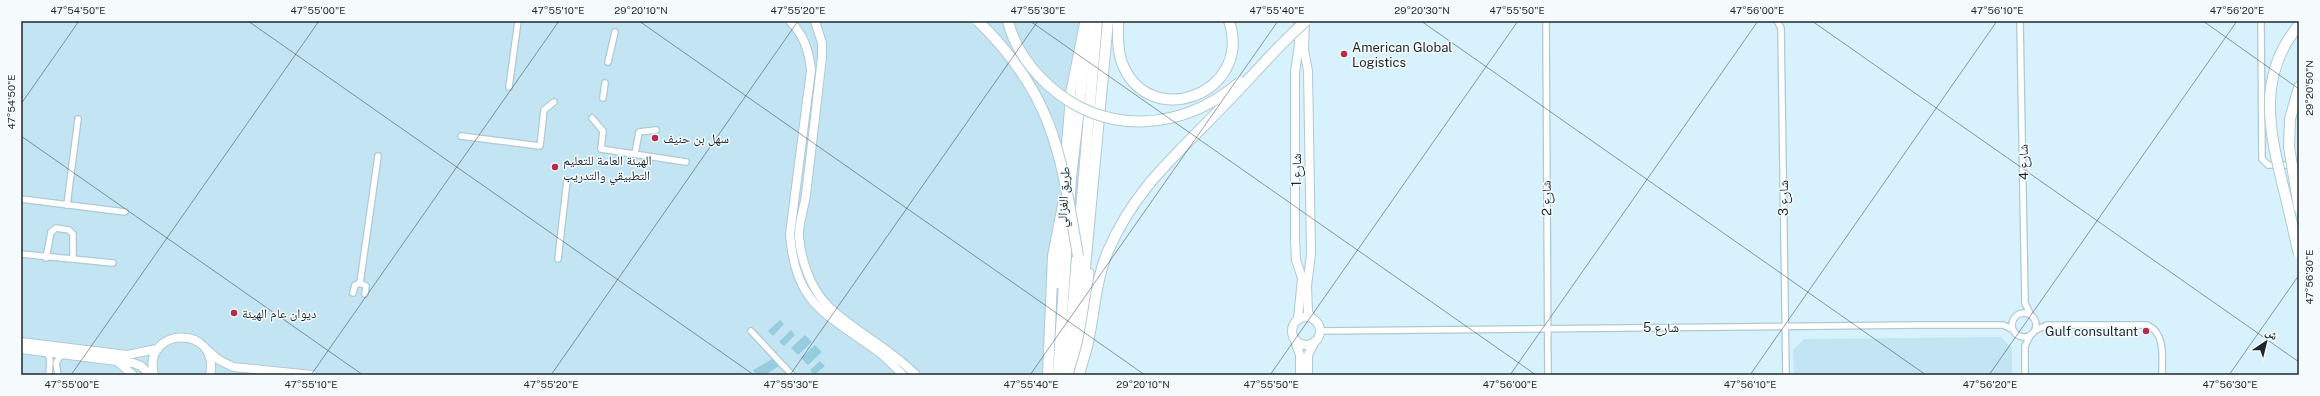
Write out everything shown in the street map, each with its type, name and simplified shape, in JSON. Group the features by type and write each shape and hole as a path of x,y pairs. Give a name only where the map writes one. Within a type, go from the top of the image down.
{"highway":[{"path":"978,21 1016,63 1046,114 1062,162 1078,256"},
{"path":"1008,21 1018,48 1033,71 1060,96 1083,109 1103,116 1132,122 1156,121 1180,116 1200,108 1238,84 1306,21"},
{"path":"1057,375 1072,178 1089,21"},
{"name":"طريق الغزالي","path":"1067,375 1097,21"},
{"name":"طريق الغزالي","path":"1075,375 1108,21"},
{"path":"1118,21 1120,55 1131,79 1147,93 1175,100 1191,98 1205,91 1224,73 1233,50 1233,37 1229,21"},
{"path":"2299,25 2286,43 2276,65 2269,105 2274,149 2299,254"},
{"path":"1081,375 1089,337 1095,296 1102,268 1124,219 1146,185 1163,166 1208,122 1274,51"},
{"path":"2299,87 2290,119 2289,147 2299,208"},
{"path":"1048,375 1053,256 1063,204"},
{"path":"1081,375 1086,316"}],"main road":[{"name":"طريق الغزالي","path":"1057,375 1063,204 1071,91 1084,21"},
{"path":"1086,316 1111,21"}],"street":[{"path":"509,86 518,21"},
{"path":"790,21 804,40 808,51 811,70 790,234 791,253 797,274 810,298 821,311 839,326 878,350 903,375"},
{"path":"815,21 822,43 822,57 805,205 798,236 803,261 813,285 827,305 844,320 889,350 914,374"},
{"name":"شارع 1","path":"1298,21 1299,44 1294,72 1296,254 1302,278 1298,319"},
{"name":"شارع 1","path":"1306,21 1304,50 1308,71 1311,254 1307,286 1308,312 1311,317"},
{"name":"شارع 2","path":"1546,21 1548,375"},
{"name":"شارع 3","path":"1777,21 1781,28 1786,375"},
{"name":"شارع 4","path":"2020,21 2025,303 2030,314"},
{"path":"2261,21 2262,159 2268,165 2299,165"},
{"path":"608,62 615,32"},
{"path":"1294,72 1303,70 1308,71"},
{"path":"603,98 605,83"},
{"path":"461,136 540,146 544,110 554,102"},
{"path":"592,118 603,131 601,149 686,162"},
{"path":"67,205 78,120"},
{"path":"636,154 639,132 656,130"},
{"path":"360,283 378,156"},
{"path":"558,259 567,180"},
{"path":"21,199 125,212"},
{"path":"46,258 51,232 56,228 69,230 73,234 73,259"},
{"path":"21,254 46,258 113,263"},
{"path":"1296,254 1298,258 1303,260 1308,259 1311,254"},
{"path":"353,293 355,285 360,283"},
{"path":"360,283 366,286 365,294"},
{"name":"شارع 4","path":"2020,313 2025,303"},
{"path":"2025,346 2019,336 2012,329 2013,319 2020,313 2030,314 2036,320 2047,325 2147,325 2155,330 2160,338 2162,375"},
{"path":"1300,375 1300,355 1292,334 1292,328 1298,319 1311,317 1318,323 1320,331 1308,354 1308,375"},
{"name":"شارع 5","path":"2002,325 2013,319"},
{"path":"2036,320 2036,330"},
{"name":"شارع 5","path":"1320,331 1548,327 2002,325 2012,329"},
{"path":"2025,375 2025,346 2030,336 2036,330 2047,325"},
{"path":"751,331 792,375"},
{"path":"2019,336 2030,336"},
{"path":"21,349 46,352 127,355 157,349 170,339 178,337 196,340 219,360 233,367 312,375"},
{"path":"1295,341 1304,345 1314,343"},
{"path":"21,342 59,352 141,366 150,375"},
{"path":"154,375 152,366 157,349"},
{"path":"206,349 210,358 210,375"},
{"path":"46,352 50,359 49,375"},
{"path":"58,375 56,363 59,352"},
{"path":"117,361 133,375"}],"shaded area":[{"name":"الهيئة العامة للتعليم التطبيقي والتدريب","path":"21,21 1103,21 1071,375 21,375"},
{"path":"780,320 784,324 773,336 768,331"},
{"path":"791,330 795,335 784,346 779,342"},
{"path":"805,335 812,342 798,355 791,348"},
{"path":"2001,337 2012,348 2012,375 1794,375 1793,350 1804,339"},
{"path":"815,345 822,352 808,365 801,358"},
{"path":"774,358 779,366 765,375 756,375 753,370"},
{"path":"820,361 825,366 814,375 810,370"}],"place":[{"name":"American Global Logistics","path":"1344,54"},
{"name":"سهل بن حنيف","path":"655,138"},
{"name":"الهيئة العامة للتعليم التطبيقي والتدريب","path":"555,167"},
{"name":"ديوان عام الهيئة","path":"234,313"},
{"name":"Gulf consultant","path":"2146,331"}]}
